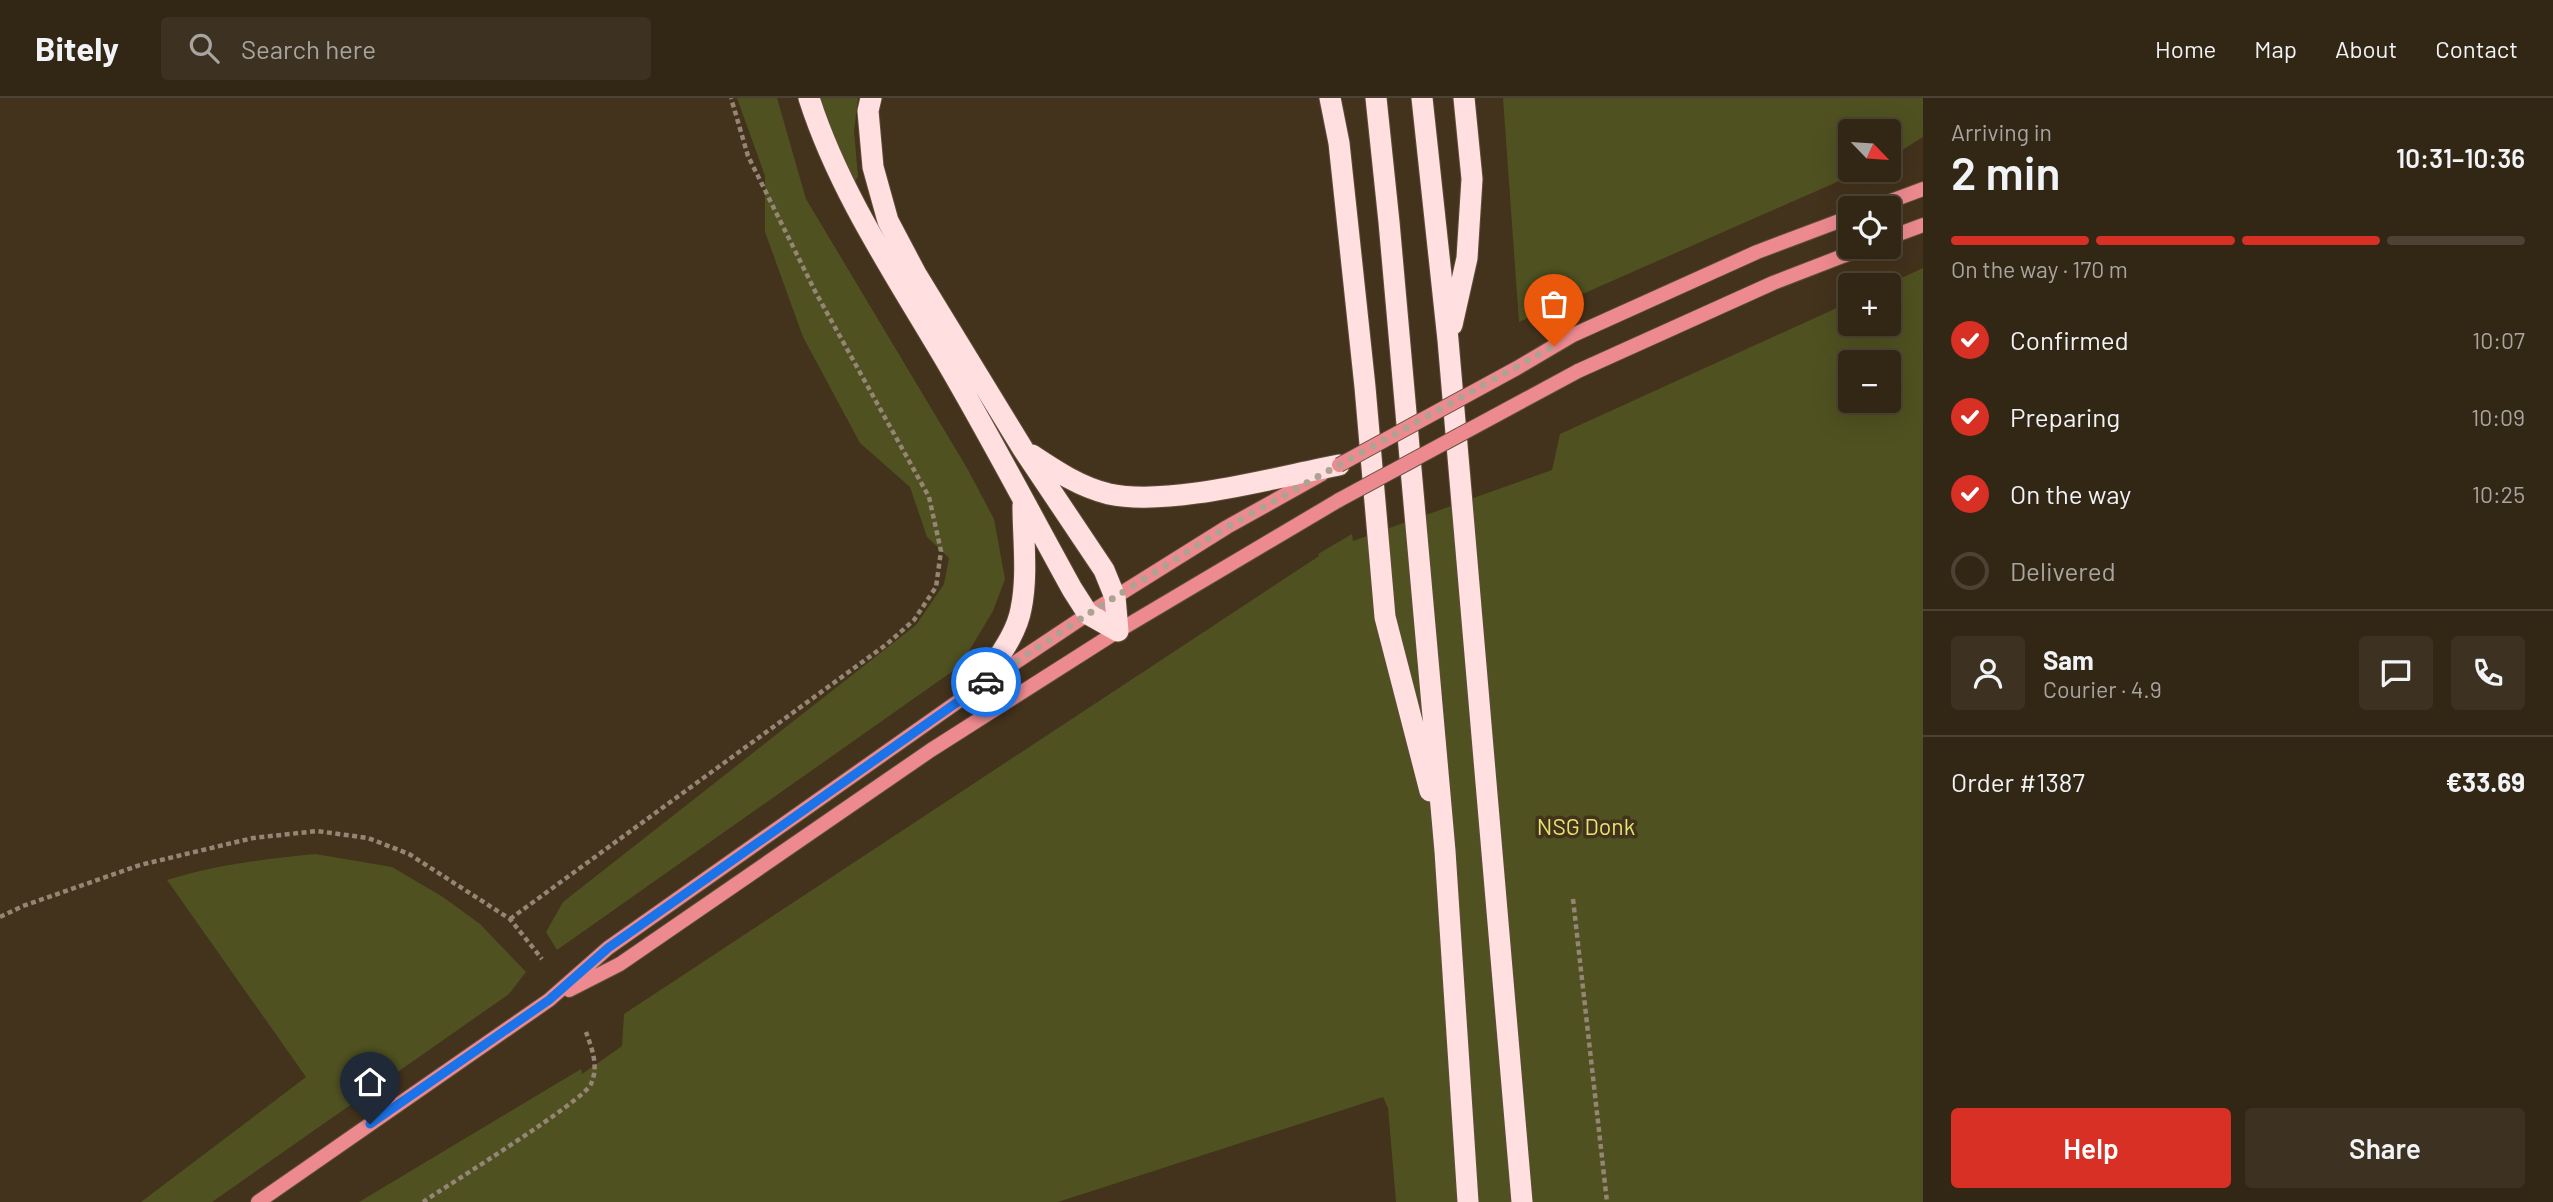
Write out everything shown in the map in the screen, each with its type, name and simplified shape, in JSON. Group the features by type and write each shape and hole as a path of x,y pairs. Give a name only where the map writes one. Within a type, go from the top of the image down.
{"highway":[{"path":"809,98 823,141 864,220 979,417 1024,503 1088,614 1118,631"},
{"path":"871,98 868,111 873,167 888,221 916,274 1023,449 1104,570 1115,597 1118,631"},
{"path":"1330,98 1342,170 1385,617 1445,851"},
{"path":"1376,98 1445,851 1468,1202"},
{"path":"1422,98 1448,340 1522,1202"},
{"path":"1448,340 1467,258 1472,179 1464,98"},
{"path":"1023,449 1071,480 1109,494 1153,497 1208,491 1339,465"},
{"path":"980,686 1011,636 1021,610 1024,503"}],"main road":[{"path":"1901,197 1923,189"},
{"path":"258,1202 549,1000 608,948 980,686 1227,527 1573,335 1757,252 1838,222"},
{"path":"1901,233 1923,225"},
{"path":"549,1000 620,964 931,750 1118,631 1339,500 1578,371 1773,283 1838,258"}],"path":[{"path":"510,919 887,643 914,621 936,587 941,551 929,497 816,293 760,181 748,156 731,98"},
{"path":"0,917 23,906 140,866 253,838 317,831 368,838 410,855 510,919 542,958"},
{"path":"1573,899 1607,1202"},
{"path":"423,1202 567,1106 591,1086 596,1059 586,1032"}],"green space":[{"path":"737,98 777,98 806,199 967,468 994,519 1005,579 993,611 960,666 557,950 546,932 563,902 916,625 944,584 949,558 927,537 910,487 860,443 803,337 765,232 765,176"},
{"path":"819,98 858,98 854,131 858,177 853,183 843,166"},
{"path":"1503,98 1923,98 1923,137 1901,151 1901,119 1838,119 1838,181 1519,322"},
{"name":"NSG Donk","path":"1923,268 1923,1202 1396,1202 1388,1108 1383,1097 1058,1202 359,1202 581,1069 582,1074 622,1046 624,1014 1319,556 1318,554 1352,534 1353,541 1552,470 1560,434 1838,307 1838,336 1901,336 1901,278"},
{"path":"315,854 392,867 443,897 480,924 526,972 509,994 212,1202 141,1202 306,1077 167,880 222,866"}],"way so far":[{"path":"986,682 1227,527 1554,346"}],"route":[{"path":"370,1124 549,1000 608,948 986,682"}]}
